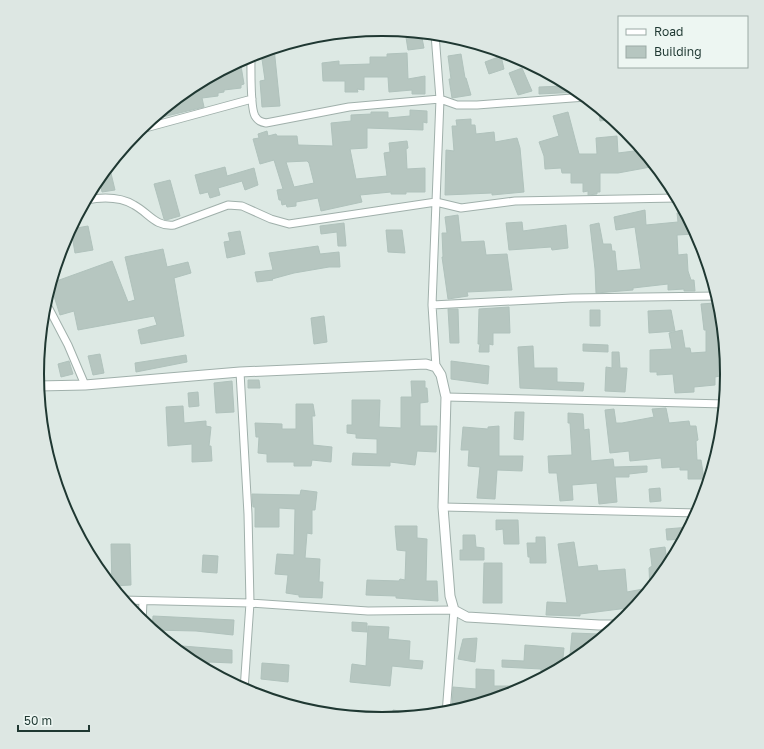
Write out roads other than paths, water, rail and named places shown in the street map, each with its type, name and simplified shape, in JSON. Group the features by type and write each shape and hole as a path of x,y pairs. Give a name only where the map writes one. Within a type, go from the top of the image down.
{"street":[{"path":"436,41 440,99 432,305 436,367 441,375 446,397 443,507 450,596 454,610 447,706"},
{"path":"251,62 254,116 259,121 266,123 349,106 440,99 457,105 470,105 576,98"},
{"path":"153,126 252,99"},
{"path":"93,198 104,196 134,205 148,218 166,226 174,225 228,205 242,206 271,219 289,224 436,202 461,208 515,201 671,198"},
{"path":"432,305 572,298 711,296"},
{"path":"50,310 68,345 85,386"},
{"path":"44,386 85,386 240,372 426,364 436,367"},
{"path":"240,372 248,514 250,603 244,684"},
{"path":"446,397 719,404"},
{"path":"443,507 691,513"},
{"path":"130,600 250,603 368,611 454,610 467,616 609,625"},
{"path":"142,613 143,601"}]}
